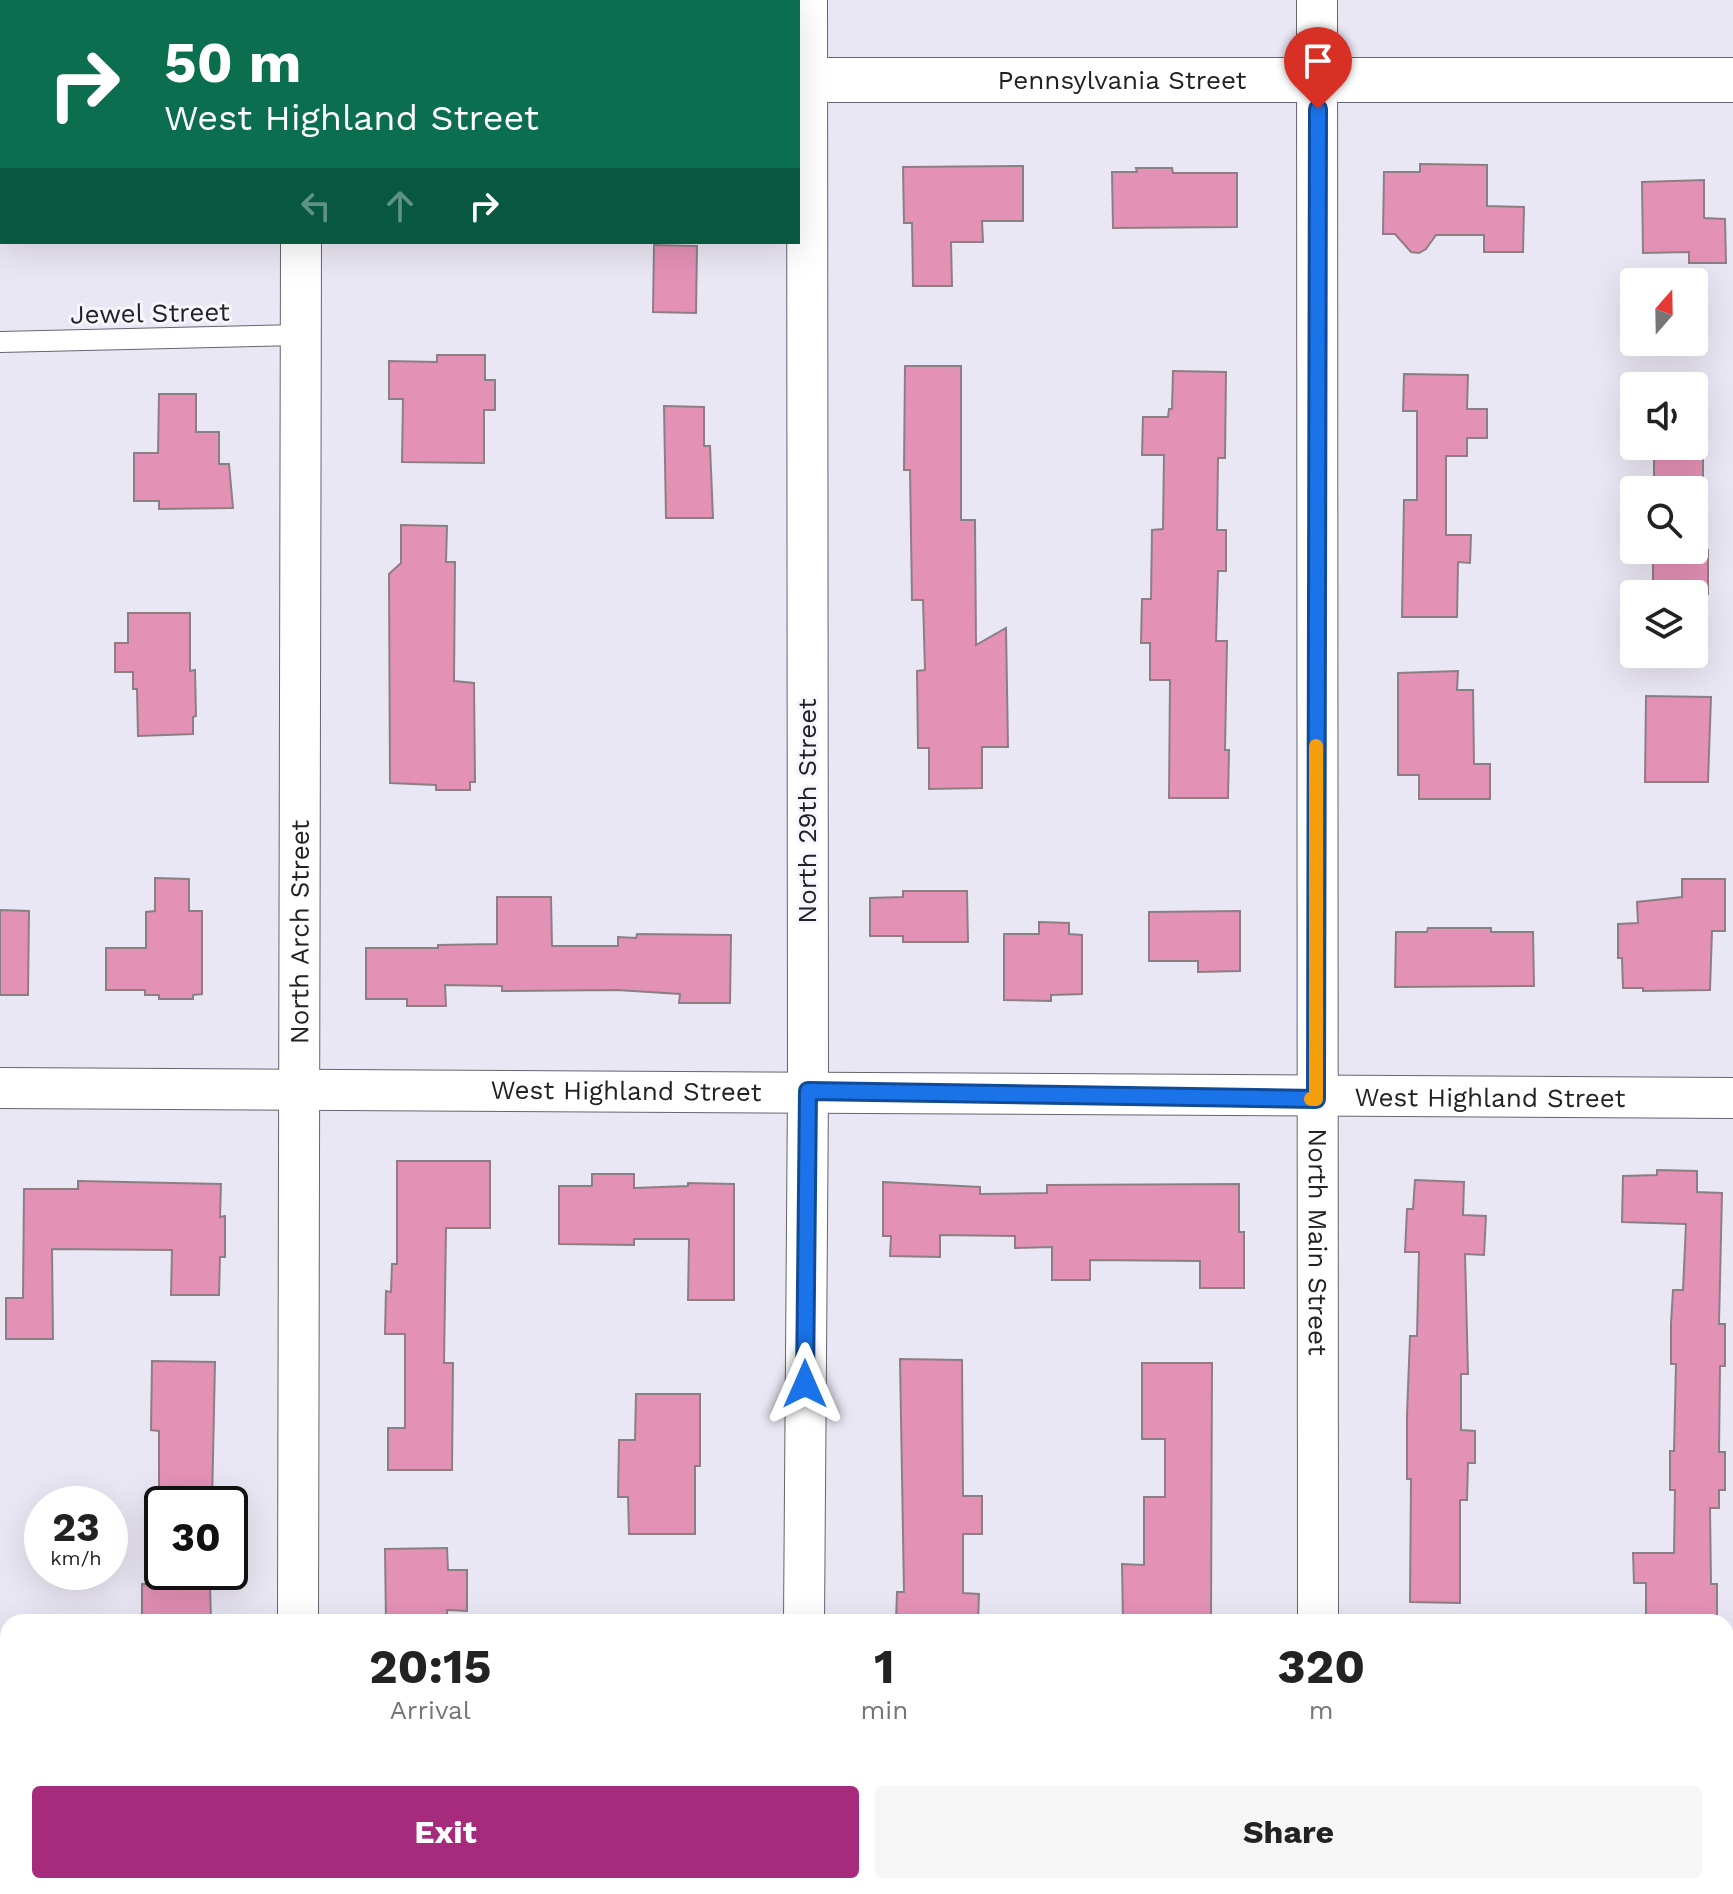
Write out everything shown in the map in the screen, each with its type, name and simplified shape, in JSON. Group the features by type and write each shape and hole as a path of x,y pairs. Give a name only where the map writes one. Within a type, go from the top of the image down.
{"street":[{"name":"North 29th Street","path":"804,1614 808,1091 802,80 807,0"},
{"name":"North Main Street","path":"1317,0 1318,1614"},
{"name":"Pennsylvania Street","path":"802,80 1733,80"},
{"name":"North Arch Street","path":"298,1614 301,244"},
{"name":"West Highland Street","path":"0,1088 808,1091 1316,1099 1733,1098"}],"lane":[{"name":"Jewel Street","path":"0,342 301,335"}],"building":[{"path":"1420,164 1487,165 1487,206 1524,207 1523,252 1484,252 1484,235 1436,235 1426,249 1419,253 1411,252 1395,234 1383,234 1384,172 1420,172"},
{"path":"1023,166 1023,221 982,221 983,242 951,242 952,286 913,286 912,223 904,223 903,167"},
{"path":"1136,168 1172,168 1173,173 1237,173 1237,227 1113,228 1112,172 1137,172"},
{"path":"1704,180 1704,218 1725,219 1726,263 1689,263 1689,252 1643,253 1642,182"},
{"path":"654,245 697,246 696,313 653,312"},
{"path":"437,355 485,355 485,380 495,380 495,410 484,410 484,463 402,462 403,399 389,399 389,361 437,362"},
{"path":"905,366 961,366 961,520 975,520 976,645 1006,628 1008,747 982,747 982,788 929,789 929,748 918,748 917,671 925,670 923,600 912,600 910,470 904,470"},
{"path":"1173,371 1226,372 1225,458 1218,458 1217,530 1226,530 1226,571 1218,571 1216,641 1227,641 1225,750 1229,750 1228,798 1169,798 1170,680 1150,680 1150,643 1141,643 1142,599 1151,599 1152,530 1163,529 1164,455 1142,455 1143,417 1168,417 1169,409 1172,409"},
{"path":"1404,374 1468,375 1467,409 1487,409 1487,438 1467,438 1467,456 1446,456 1446,535 1471,535 1470,563 1458,562 1457,617 1402,617 1404,500 1417,500 1417,411 1403,411"},
{"path":"159,394 196,394 196,432 219,432 219,464 229,464 233,508 159,509 159,501 134,501 134,453 158,453"},
{"path":"664,406 704,407 704,446 710,446 713,518 666,518"},
{"path":"1654,460 1703,460 1703,476 1654,476"},
{"path":"401,525 447,526 446,562 455,562 454,681 474,683 475,782 470,782 470,790 436,790 436,785 390,783 389,574 401,563"},
{"path":"1653,564 1708,564 1708,580 1653,580"},
{"path":"128,613 190,613 190,671 195,670 196,716 193,717 193,734 138,736 137,689 133,689 133,672 115,672 115,643 128,643"},
{"path":"1458,671 1457,690 1473,690 1474,764 1490,764 1490,799 1419,799 1419,775 1398,775 1398,673"},
{"path":"1646,696 1711,697 1708,782 1645,782"},
{"path":"155,878 189,879 189,911 202,911 202,994 193,995 193,999 159,999 159,995 145,995 145,990 106,990 106,948 146,948 146,912 155,911"},
{"path":"1682,879 1725,879 1725,931 1712,931 1710,990 1643,991 1643,988 1623,988 1622,958 1618,958 1618,924 1638,923 1637,902 1682,897"},
{"path":"903,891 967,891 968,942 903,942 903,936 870,936 870,898 903,897"},
{"path":"497,897 551,897 552,946 618,946 618,937 636,938 637,934 731,935 730,1003 679,1003 680,994 617,990 502,991 502,986 445,985 446,1006 407,1006 407,999 366,999 366,948 497,944"},
{"path":"0,910 29,911 28,995 0,995"},
{"path":"1240,911 1240,971 1198,972 1198,961 1149,961 1149,912"},
{"path":"1039,922 1069,923 1069,934 1082,935 1082,994 1051,995 1051,1001 1004,1000 1004,934 1039,934"},
{"path":"1428,928 1533,932 1534,986 1395,987 1396,932 1427,932"},
{"path":"397,1161 490,1161 490,1228 446,1228 444,1363 453,1363 452,1470 388,1470 388,1428 405,1428 405,1334 385,1334 386,1291 391,1292 392,1264 397,1264"},
{"path":"1657,1170 1697,1171 1697,1192 1722,1193 1719,1324 1725,1324 1725,1366 1720,1366 1719,1452 1725,1452 1725,1490 1719,1490 1719,1508 1710,1508 1711,1584 1717,1584 1717,1614 1646,1614 1646,1583 1634,1583 1633,1553 1674,1553 1675,1490 1670,1490 1670,1451 1674,1451 1676,1364 1671,1364 1671,1324 1673,1290 1683,1290 1686,1224 1622,1222 1623,1176 1657,1175"},
{"path":"592,1174 634,1174 634,1188 688,1186 688,1183 734,1184 734,1300 688,1300 689,1239 634,1239 634,1245 559,1244 559,1186 592,1186"},
{"path":"1415,1180 1464,1182 1463,1215 1486,1216 1484,1255 1465,1254 1468,1374 1461,1374 1461,1430 1475,1431 1475,1463 1468,1463 1467,1500 1460,1500 1460,1603 1410,1602 1411,1479 1407,1479 1407,1415 1410,1336 1417,1336 1419,1252 1405,1252 1407,1209 1413,1209"},
{"path":"78,1181 221,1184 220,1217 225,1216 225,1257 220,1257 219,1295 171,1295 172,1250 52,1249 53,1339 6,1339 6,1298 23,1298 24,1189 78,1189"},
{"path":"883,1182 980,1187 980,1194 1047,1193 1047,1185 1239,1184 1239,1232 1244,1232 1244,1288 1200,1288 1200,1261 1090,1260 1090,1280 1052,1280 1052,1247 1015,1248 1015,1236 940,1235 940,1257 890,1256 891,1236 883,1236"},
{"path":"900,1359 962,1360 963,1496 982,1496 982,1534 963,1534 963,1593 979,1594 978,1614 896,1614 897,1592 904,1592"},
{"path":"152,1361 215,1362 212,1486 159,1486 159,1431 151,1430"},
{"path":"1142,1363 1212,1363 1211,1614 1123,1614 1122,1564 1144,1565 1144,1497 1165,1497 1165,1439 1142,1439"},
{"path":"636,1394 700,1394 700,1466 695,1466 695,1534 629,1534 628,1497 618,1497 619,1440 635,1440"},
{"path":"447,1548 448,1570 467,1570 467,1611 386,1614 385,1549"},
{"path":"142,1584 144,1590 210,1590 211,1614 142,1614"}],"slow traffic":[{"path":"1311,1099 1316,1099 1316,746"}],"route":[{"path":"805,1384 808,1091 1316,1099 1318,109"}]}
